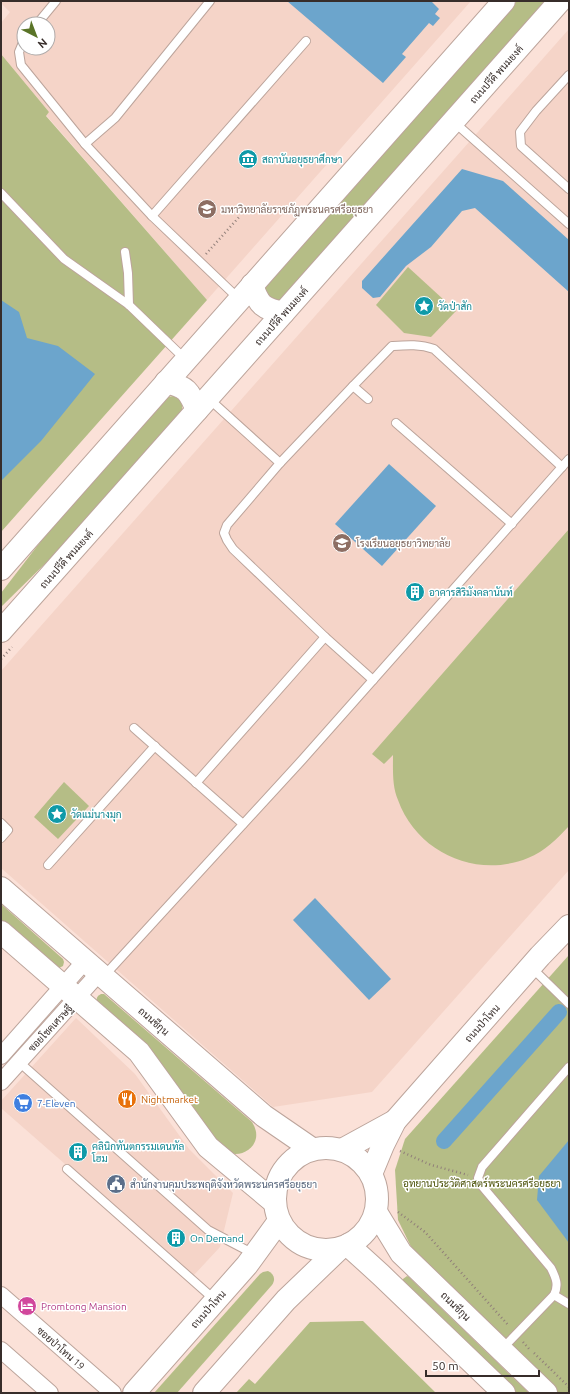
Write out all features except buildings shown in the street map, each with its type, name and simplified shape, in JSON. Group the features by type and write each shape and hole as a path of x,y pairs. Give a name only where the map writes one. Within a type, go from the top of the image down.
{"main road":[{"path":"1,568 504,1"},
{"name":"ถนนปรีดี พนมยงค์","path":"1,632 560,1"},
{"path":"246,292 257,299 267,309 283,313"},
{"path":"166,382 180,386 203,404"},
{"name":"ถนนชีกุน","path":"1,888 264,1116 312,1149"},
{"name":"ถนนป่าโทน","path":"371,1174 395,1121 569,926"},
{"path":"1,932 139,1052 208,1147 277,1211 290,1236 304,1246 322,1250 344,1247 355,1242 370,1226 377,1204 376,1189 371,1174 362,1162 349,1153 342,1150 327,1148 312,1149 294,1158 287,1165 277,1182 277,1211"},
{"name":"ถนนป่าโทน","path":"342,1150 395,1121"},
{"name":"ถนนชีกุน","path":"377,1204 401,1253 546,1393"},
{"name":"ถนนป่าโทน","path":"134,1393 247,1265 255,1254 277,1211"},
{"path":"204,1393 286,1300 344,1247"},
{"path":"344,1247 381,1275 504,1393"}],"street":[{"name":"ซอยโชคเศรษฐี","path":"1,1056 96,970"},
{"name":"ซอยโชคเศรษฐี","path":"1,1082 19,1062 70,992"},
{"name":"ซอยป่าโทน 19","path":"5,1299 113,1393"},
{"path":"1,1350 50,1393"}],"lane":[{"path":"44,16 56,1"},
{"path":"85,144 115,118 210,1"},
{"path":"152,216 306,41"},
{"path":"20,56 21,65 85,144 152,216 199,262 246,292"},
{"path":"569,75 536,110 520,132 521,146 569,189"},
{"path":"454,121 567,219"},
{"path":"1,193 64,259 129,305 186,360"},
{"path":"125,252 128,273 129,305"},
{"path":"373,680 325,637 233,549 226,540 224,533 227,525 280,463 392,346 424,345 434,349 562,467"},
{"path":"353,386 368,399"},
{"path":"203,404 280,463"},
{"path":"396,423 512,524"},
{"path":"96,970 243,824 569,459"},
{"path":"196,783 325,637"},
{"path":"134,728 243,824"},
{"path":"48,865 155,746"},
{"path":"1,823 8,830 1,838"},
{"path":"531,967 569,1004"},
{"path":"19,1062 208,1230 255,1254"},
{"path":"501,1350 554,1295 556,1279 551,1268 482,1186 478,1178 482,1166 569,1067"},
{"path":"67,1169 216,1300"},
{"path":"554,1295 569,1304"}],"path":[{"path":"199,262 240,216"},
{"path":"384,1143 431,1165 478,1178"},
{"path":"377,1204 425,1232 529,1349 569,1387"}],"shaded area":[{"name":"มหาวิทยาลัยราชภัฏพระนครศรีอยุธยา","path":"1,1 471,1 207,300 46,115 49,112 1,54 1,23 10,12 1,3"},
{"name":"โรงเรียนอยุธยาวิทยาลัย","path":"569,29 569,870 372,1092 273,1107 1,868 1,671"},
{"path":"76,1018 135,1074 189,1149 233,1193 220,1247 193,1276 1,1108 1,1101"}],"green space":[{"path":"517,1 546,1 281,300 273,304 263,290 265,286"},
{"path":"1,54 49,112 46,116 207,300 1,532"},
{"path":"408,267 456,311 431,337 404,333 376,305"},
{"path":"173,396 178,398 180,401 182,410 63,546 1,607 1,593 48,532 164,400"},
{"path":"569,529 569,826 560,836 540,852 528,858 509,864 489,865 469,863 451,857 434,847 419,834 407,819 396,795 393,778 393,755 384,764 372,754"},
{"path":"64,782 89,806 58,839 34,817"},
{"path":"1,904 63,959 63,966 55,968 1,920"},
{"name":"อุทยานประวัติศาสตร์พระนครศรีอยุธยา","path":"569,955 569,1393 557,1393 416,1257 398,1220 395,1170 405,1139"},
{"path":"104,994 252,1122 256,1130 256,1138 252,1147 244,1152 235,1154 226,1152 97,1003 97,997"},
{"path":"268,1271 274,1277 272,1285 177,1393 154,1393 260,1274"},
{"path":"407,1276 529,1393 517,1393 403,1283 403,1279"},
{"path":"363,1321 436,1393 236,1393 249,1379 255,1384 310,1322"}],"water":[{"path":"287,1 432,1 439,9 435,14 440,18 433,26 429,23 402,54 406,57 383,83"},
{"path":"462,169 503,181 569,240 569,292 475,208 462,211 431,247 406,266 380,297 373,298 362,288 362,281"},
{"path":"1,300 19,312 27,338 58,346 95,374 41,441 1,481"},
{"path":"389,464 436,506 382,566 335,524"},
{"path":"315,898 391,979 369,1000 293,920"},
{"path":"569,1140 569,1243 537,1200 539,1176"}],"waterway":[{"path":"444,1141 559,1012"}],"place":[{"name":"สถาบันอยุธยาศึกษา","path":"248,159"},
{"name":"มหาวิทยาลัยราชภัฏพระนครศรีอยุธยา","path":"207,209"},
{"name":"วัดป่าสัก","path":"424,306"},
{"name":"โรงเรียนอยุธยาวิทยาลัย","path":"342,543"},
{"name":"อาคารสิริมังคลานันท์","path":"415,592"},
{"name":"วัดแม่นางมุก","path":"57,814"},
{"name":"Nightmarket","path":"127,1099"},
{"name":"7-Eleven","path":"23,1103"},
{"name":"คลินิกทันตกรรมเดนทัล โฮม","path":"78,1152"},
{"name":"สำนักงานคุมประพฤติจังหวัดพระนครศรีอยุธยา","path":"116,1184"},
{"name":"On Demand","path":"176,1238"},
{"name":"Promtong Mansion","path":"27,1306"}]}
